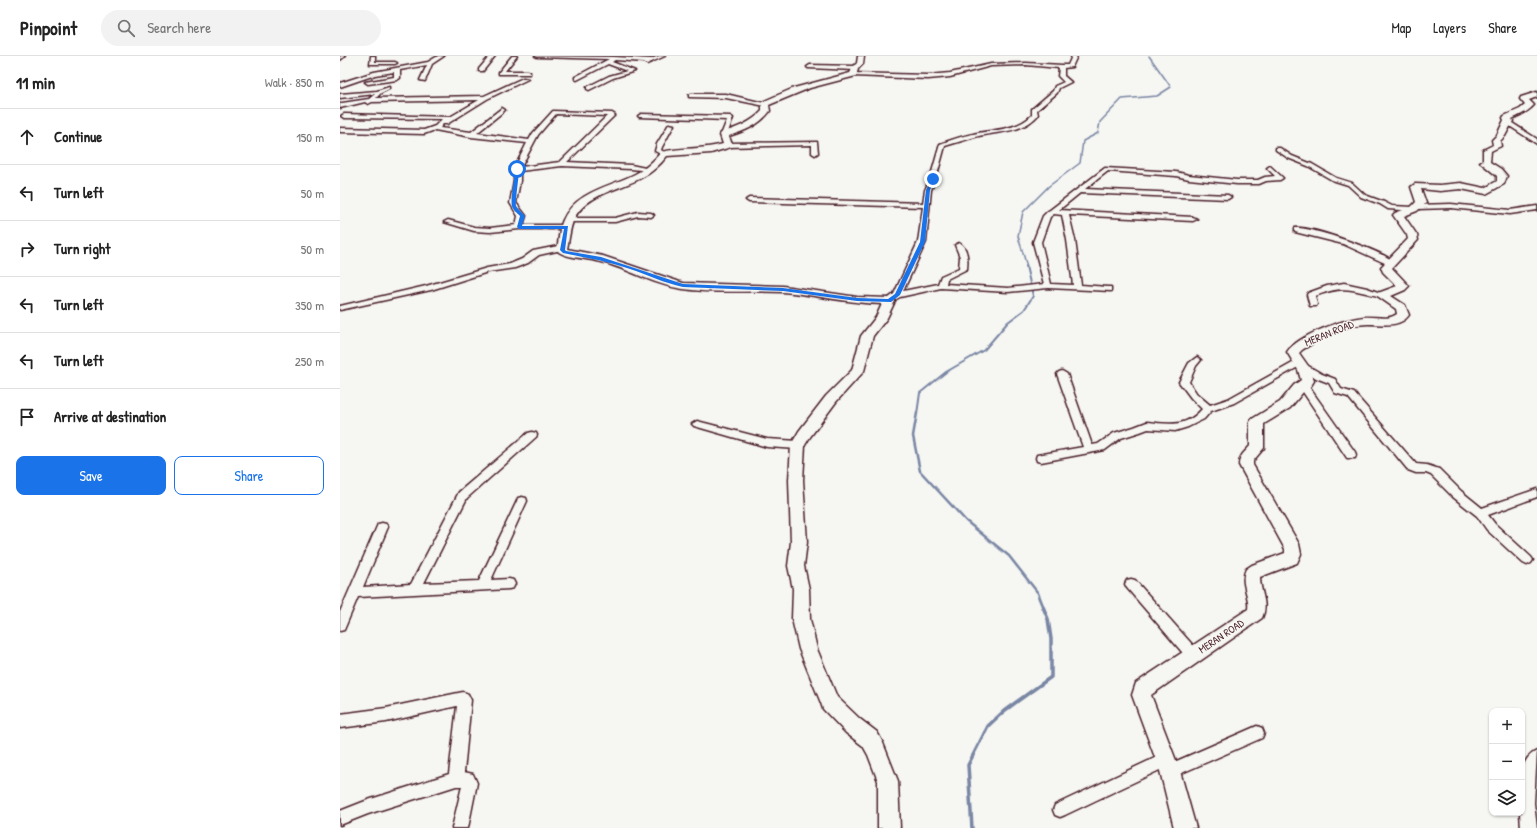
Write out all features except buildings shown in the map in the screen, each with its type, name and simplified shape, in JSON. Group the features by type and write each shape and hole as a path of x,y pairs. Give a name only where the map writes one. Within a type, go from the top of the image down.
{"street":[{"path":"340,59 343,56"},
{"path":"373,56 372,63 395,63"},
{"path":"340,85 374,74 430,63 442,56"},
{"path":"481,70 493,56"},
{"path":"515,56 501,73 528,73"},
{"path":"537,56 614,58 653,61"},
{"path":"641,65 663,56"},
{"path":"691,96 726,96 765,104 778,97 854,71 860,64 861,56"},
{"path":"810,67 928,77 950,75 991,65 1026,64 1062,67 1070,66 1072,59 1075,56"},
{"path":"577,78 614,58"},
{"path":"589,88 611,77 632,71 608,62"},
{"path":"422,80 430,63"},
{"path":"628,69 634,67"},
{"path":"889,828 888,781 876,750 870,739 853,726 830,703 808,649 801,619 801,589 796,566 799,542 796,480 798,445 804,434 831,399 858,371 867,336 881,318 893,298 922,242 928,190 933,179 942,145 975,135 1009,130 1029,121 1035,115 1034,110 1055,92 1057,87 1068,82 1061,76 1062,67"},
{"path":"348,85 397,78 397,70"},
{"path":"437,129 451,118 485,98 525,79"},
{"path":"340,96 378,92 387,88"},
{"path":"342,117 370,100 378,94 378,92"},
{"path":"1313,304 1311,295 1331,287 1338,286 1357,288 1382,295 1401,288 1403,286 1386,270 1386,267 1413,240 1412,235 1398,215 1415,208 1421,203 1416,187 1440,188 1461,186 1486,191 1501,182 1502,176 1498,171 1484,162 1487,161 1487,150 1497,146 1496,140 1501,136 1507,122 1509,121 1507,118 1524,111 1530,106 1524,99 1537,94"},
{"path":"340,106 370,100 485,98"},
{"path":"671,125 659,143 658,151 664,154 711,150 755,121 766,111 765,104"},
{"path":"471,135 502,110"},
{"path":"519,227 522,216 513,203 517,181 517,169 530,142 548,119 556,112 612,115 562,164"},
{"path":"641,116 730,118 726,140"},
{"path":"342,117 448,118 437,129"},
{"path":"1507,122 1537,142"},
{"path":"340,130 424,132 437,129 471,135 530,142"},
{"path":"726,140 815,142 815,153"},
{"path":"1278,149 1290,157 1310,165 1334,179 1350,184 1363,196 1382,203 1390,208 1451,206 1510,212 1537,208"},
{"path":"664,154 657,163 648,170 634,178 600,191 576,207 567,223 563,252 599,258 632,268 670,283 683,286 783,289 857,300 893,298 941,286 1008,290 1048,286 1108,289"},
{"path":"517,169 562,164 631,167 648,170"},
{"path":"1048,286 1037,242 1047,216 1078,190 1107,169 1176,174 1203,179 1259,182 1265,178 1280,178 1270,168"},
{"path":"1078,190 1228,197"},
{"path":"749,200 927,205"},
{"path":"1528,210 1537,217"},
{"path":"1050,212 1064,214 1128,215 1193,219"},
{"path":"448,222 474,229 490,230 615,220 638,214 651,215"},
{"path":"1064,214 1071,240 1077,287"},
{"path":"1298,230 1320,234 1367,250 1390,262"},
{"path":"941,286 944,278 963,268 964,257 959,245"},
{"path":"340,308 428,288 487,270 512,266 525,261 536,253 563,247"},
{"name":"MERAN ROAD","path":"1298,363 1293,352 1296,348 1319,336 1361,321 1399,319 1403,315 1403,310 1382,295"},
{"path":"1197,360 1192,365 1184,382 1194,396 1208,409"},
{"path":"1298,363 1308,378 1308,381 1304,386 1351,455"},
{"path":"1041,458 1101,447 1118,435 1137,430 1147,425 1175,428 1185,425 1201,418 1208,409 1231,402 1298,363"},
{"path":"1298,363 1319,376 1332,381 1338,391 1351,395 1412,467 1416,469 1427,469 1434,472 1457,494 1481,513 1492,527 1527,560"},
{"path":"1062,374 1089,450"},
{"name":"MERAN ROAD","path":"1185,828 1168,766 1140,695 1142,689 1256,613 1258,601 1251,579 1252,574 1258,570 1291,558 1293,549 1245,462 1257,448 1256,422 1285,405 1299,388 1304,386"},
{"path":"697,424 767,443 798,445"},
{"path":"415,589 463,495 532,435"},
{"path":"1481,513 1537,493"},
{"path":"483,586 522,501"},
{"path":"340,626 356,592 382,527"},
{"path":"356,592 509,584"},
{"path":"1131,584 1193,655"},
{"path":"340,721 386,715 463,698 465,704 456,779"},
{"path":"1060,810 1168,766 1257,733"},
{"path":"1529,828 1527,803 1529,768 1537,758"},
{"path":"340,818 368,807 456,779 468,779 470,783 460,828"}],"waterway":[{"path":"1027,267 1018,236 1023,212 1049,186 1080,163 1083,141 1098,133 1100,122 1122,99 1157,96 1171,87 1149,56"},
{"path":"917,414 920,393 946,372 984,350 1008,322 1024,310 1033,296 1026,266"},
{"path":"917,413 913,436 920,471 966,521 1009,556 1038,593 1040,598"},
{"path":"972,828 968,765 988,726 1004,711 1051,677 1051,639 1048,619 1039,597"}],"route":[{"path":"517,169 517,181 513,203 523,218 519,227 566,227 562,250 563,252 599,258 632,268 670,283 683,286 783,289 857,300 889,301 897,295 922,242 928,190 933,179"}]}
